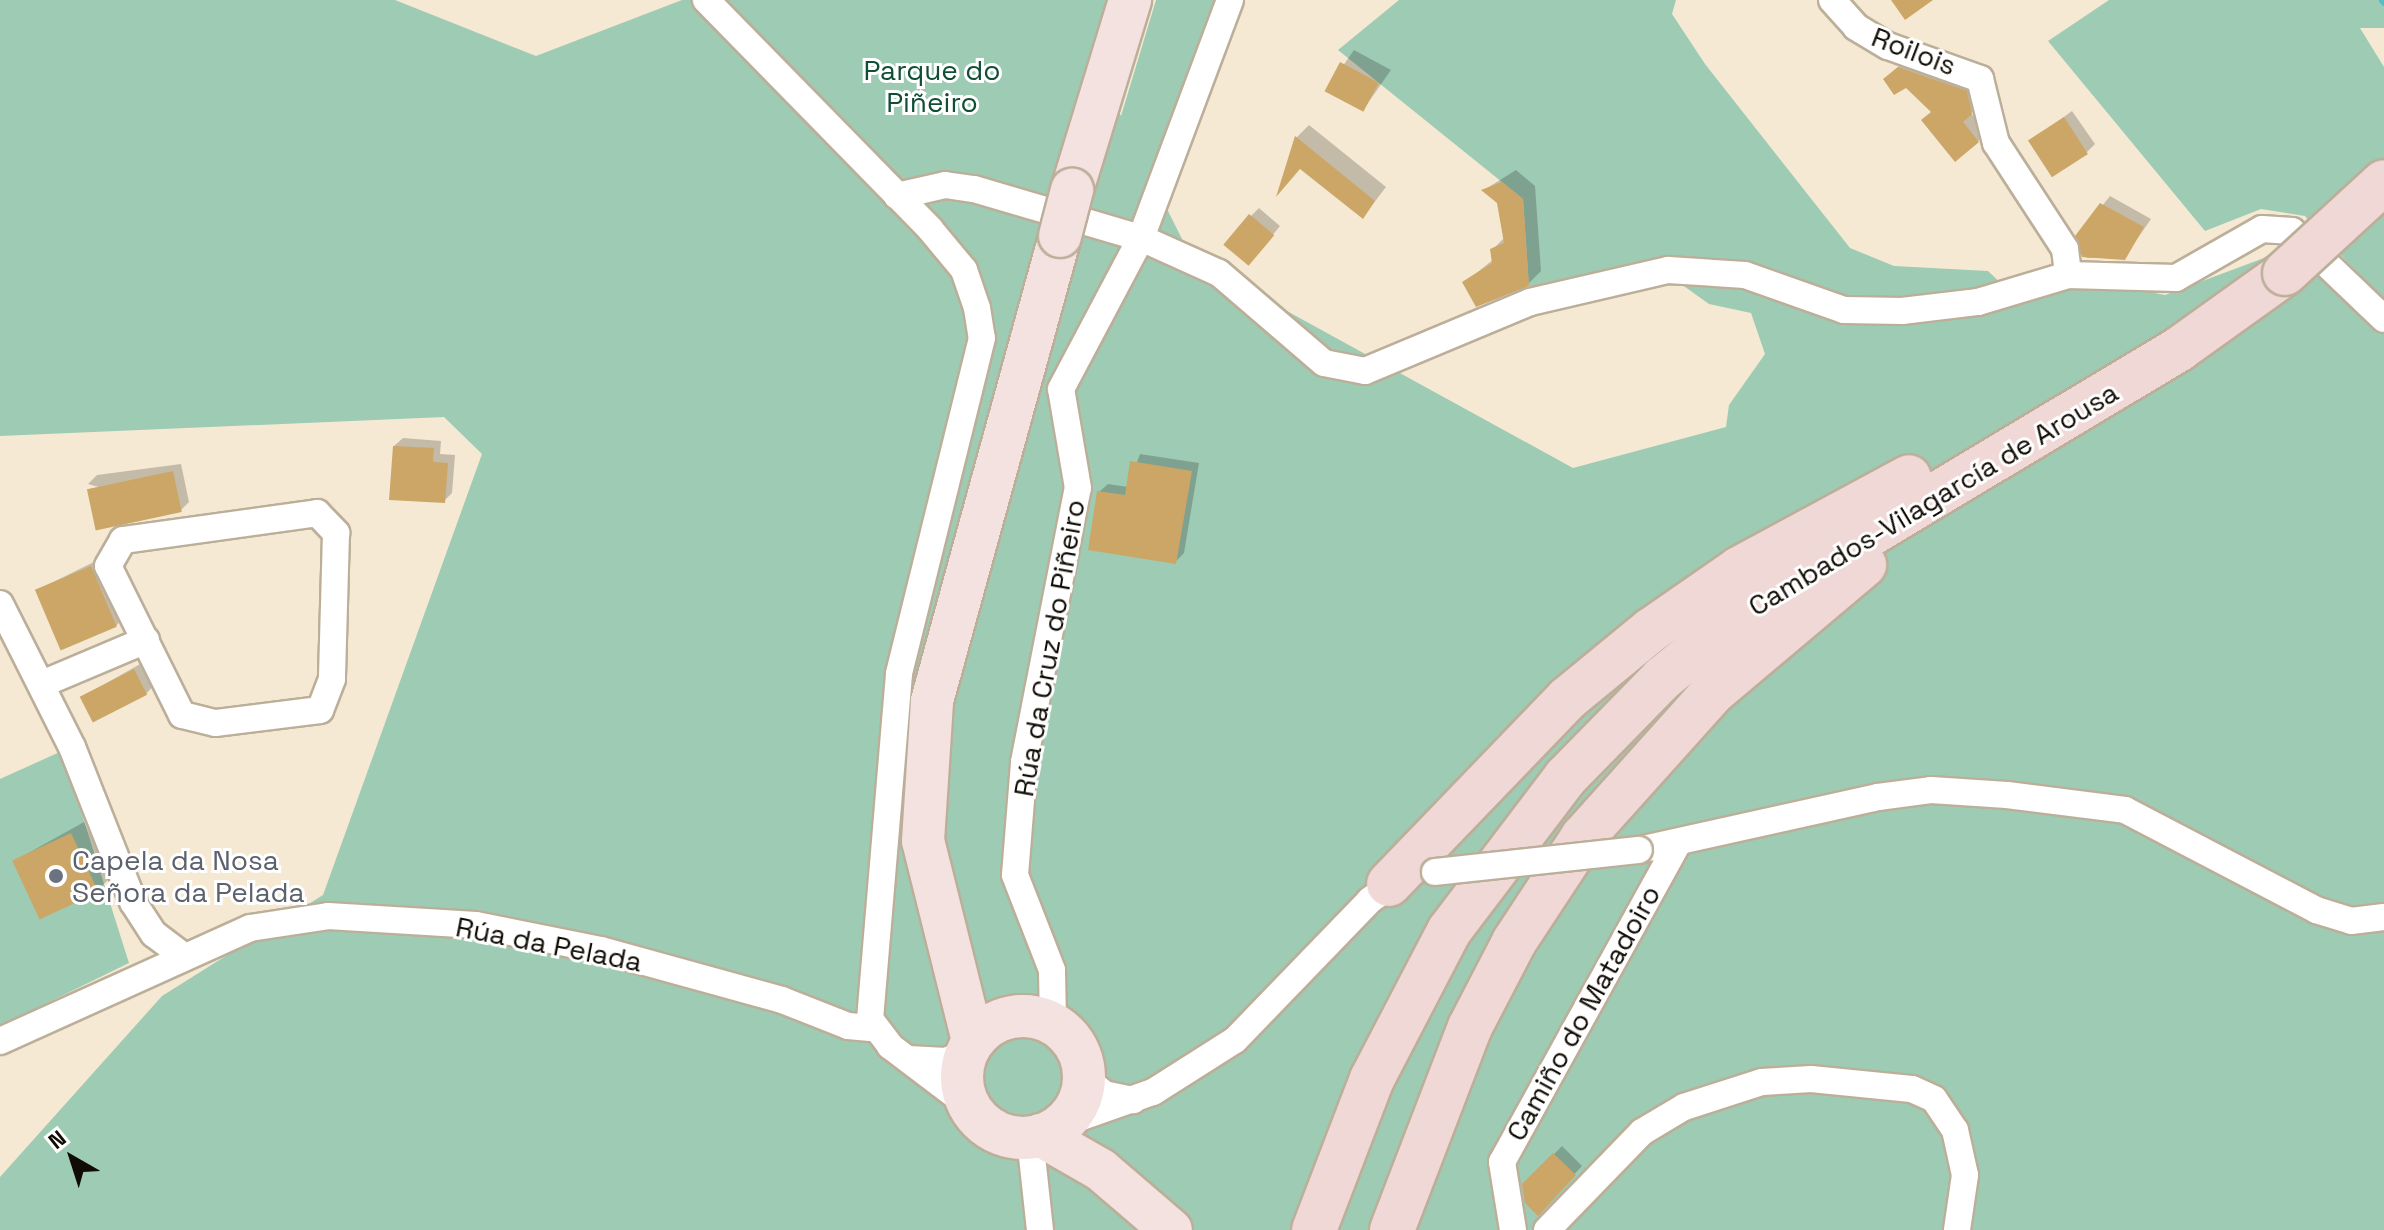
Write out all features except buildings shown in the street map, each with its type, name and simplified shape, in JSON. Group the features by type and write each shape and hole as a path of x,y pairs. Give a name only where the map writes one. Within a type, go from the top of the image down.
{"highway":[{"name":"Cambados-Vilagarcía de Arousa","path":"1314,1230 1372,1079 1449,931 1525,826 1606,735 1755,603 2179,349 2285,273 2384,182"},
{"path":"1389,884 1567,699 1739,569 1850,507 2179,349"},
{"path":"1392,1230 1433,1109 1514,942 1636,771 1803,611 1897,541 2102,417 2179,349"}],"main road":[{"path":"1063,1116 994,1132 968,1105 961,1084 970,1046 923,841 932,701 1072,190 1130,0"},
{"path":"943,922 974,977 1079,1051 1063,1116"},
{"path":"970,1046 1034,1020"},
{"path":"1063,1116 1123,1186 1171,1230"}],"street":[{"path":"706,0 897,196 964,270 982,338 899,674 873,1028 968,1105"},
{"name":"Rúa da Cruz do Piñeiro","path":"1034,1020 1052,970 1015,875 1024,762 1078,488 1061,389 1141,238 1230,0"},
{"name":"Roilois","path":"1832,0 1856,27 1888,46 1980,79 1996,143 2065,249 2068,275"},
{"path":"897,196 945,185 974,189 1141,238 1219,273 1324,363 1365,371 1530,302 1668,270 1745,275 1844,310 1902,311 1978,302 2068,275 2176,278 2262,229 2281,229 2334,266 2384,319"},
{"path":"317,513 336,533 332,679 320,710 215,723 182,715 146,640 108,566 123,540 317,513"},
{"path":"0,604 42,684 133,902 154,934 183,956"},
{"path":"42,684 146,640"},
{"path":"1063,1116 1133,1100 1235,1040 1389,884 1435,872 1677,845 1878,797 1931,790 2007,795 2125,810 2316,910 2351,921 2384,917"},
{"name":"Camiño do Matadoiro","path":"1513,1230 1502,1162 1677,845"},
{"name":"Rúa da Pelada","path":"0,1041 250,928 328,916 476,925 601,950 782,1000 848,1026 873,1028"},
{"path":"908,1059 946,1061 970,1046"},
{"path":"1547,1230 1642,1132 1684,1107 1762,1082 1811,1079 1912,1089 1934,1099 1955,1130 1965,1175 1957,1230"},
{"path":"1063,1116 1104,1094 1133,1100"},
{"path":"1040,1230 1063,1116"}],"green space":[{"name":"Parque do Piñeiro","path":"0,0 395,0 536,56 682,0 1111,0 1094,62 1121,116 1156,0 1228,0 1158,191 1192,259 1573,468 1726,427 1729,405 1765,354 1751,313 1709,304 1681,284 1530,302 1523,199 1338,50 1399,0 1676,0 1672,14 1705,64 1850,248 1894,266 1988,271 2010,292 2093,281 2165,295 2272,255 2334,266 2384,319 2384,1230 0,1230 0,1177 162,996 323,895 482,454 444,417 0,436"},
{"path":"2109,0 2384,0 2384,28 2360,28 2384,67 2384,302 2305,216 2261,209 2205,231 2048,41"},
{"path":"62,751 129,963 0,1026 0,779"}],"place":[{"name":"Capela da Nosa Señora da Pelada","path":"56,876"}]}
